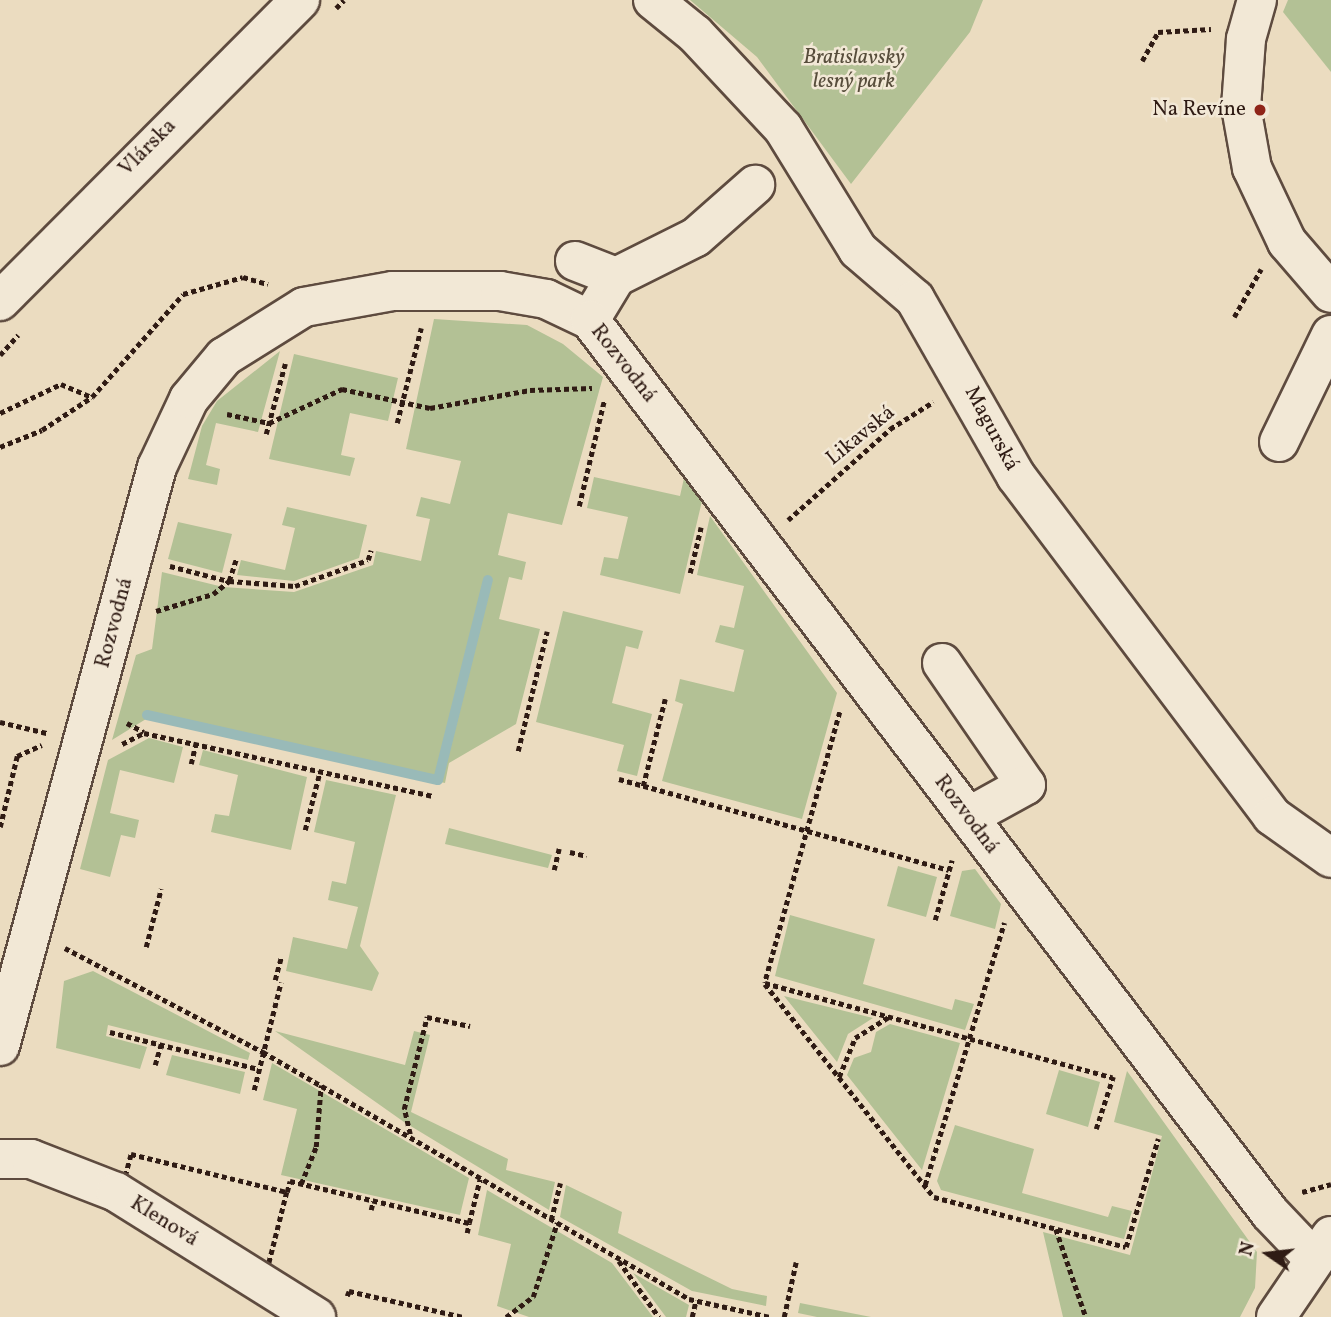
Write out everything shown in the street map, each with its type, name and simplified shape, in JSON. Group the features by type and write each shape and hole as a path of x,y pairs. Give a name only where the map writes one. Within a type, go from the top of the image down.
{"street":[{"name":"Vlárska","path":"0,301 300,0"},
{"name":"Magurská","path":"653,0 695,34 783,128 858,250 915,299 966,381 1016,476 1272,816 1331,858"},
{"path":"1257,0 1246,39 1241,107 1252,168 1287,242 1331,293"},
{"path":"590,320 615,276 696,237 755,185"},
{"path":"575,261 615,276"},
{"name":"Rozvodná","path":"0,1046 157,467 176,421 223,357 304,307 393,291 490,290 546,299 590,320 961,833 1270,1213 1323,1247"},
{"path":"1279,442 1331,335"},
{"path":"942,663 1026,785 961,833"},
{"name":"Klenová","path":"0,1159 31,1158 117,1192 330,1309"},
{"path":"1276,1317 1323,1247"}],"path":[{"path":"1142,61 1158,32 1219,29"},
{"path":"1234,317 1261,268"},
{"path":"0,447 42,430 92,397 183,294 243,276 269,285 304,307"},
{"path":"397,423 424,314"},
{"path":"266,434 289,349"},
{"name":"Likavská","path":"783,524 890,429 966,381"},
{"path":"0,413 61,384 92,397"},
{"path":"223,413 269,423 342,388 401,405 429,408 560,387 600,389"},
{"path":"579,506 607,390"},
{"path":"690,573 702,524"},
{"path":"157,564 229,581 295,586 368,560 371,550"},
{"path":"153,611 198,601 229,581 236,559"},
{"path":"519,751 547,631"},
{"path":"643,786 665,699"},
{"path":"765,983 842,702"},
{"path":"0,722 101,755 144,733 434,796"},
{"path":"191,764 196,743"},
{"path":"306,830 320,771"},
{"path":"619,779 949,870"},
{"path":"935,920 961,833"},
{"path":"554,870 559,849"},
{"path":"570,852 587,856"},
{"path":"146,947 161,889"},
{"path":"925,1185 999,940"},
{"path":"52,942 263,1052 411,1135 551,1220 696,1300 770,1317"},
{"path":"254,1090 281,957"},
{"path":"765,983 970,1038 1034,1059 1112,1077"},
{"path":"765,983 934,1197 1126,1247 1158,1139"},
{"path":"411,1135 404,1109 427,1017 470,1026"},
{"path":"839,1077 855,1038 890,1017"},
{"path":"110,1032 258,1069"},
{"path":"155,1065 161,1044"},
{"path":"1096,1129 1116,1065"},
{"path":"301,1184 318,1135 321,1085"},
{"path":"287,1192 131,1154 125,1176 268,1267 290,1181 469,1223"},
{"path":"467,1233 480,1178"},
{"path":"551,1220 560,1183"},
{"path":"371,1210 373,1201"},
{"path":"506,1317 533,1297 557,1223"},
{"path":"1056,1229 1086,1317"},
{"path":"616,1257 659,1317"},
{"path":"784,1317 796,1262"},
{"path":"330,1309 349,1291 463,1317"},
{"path":"692,1317 696,1300"}],"green space":[{"name":"Bratislavský lesný park","path":"690,0 983,0 970,32 851,184 757,57"},
{"path":"1288,0 1331,0 1331,72 1283,12"},
{"path":"434,319 527,325 563,344 603,377 562,525 508,513 498,555 526,562 522,580 509,577 499,619 540,629 516,724 449,763 445,783 146,719 112,740 136,655 152,649 162,572 223,587 294,592 373,565 376,551 421,561 430,519 416,516 421,497 450,504 461,461 406,449"},
{"path":"280,351 258,432 216,423 206,465 220,469 217,485 188,479 202,426 217,401"},
{"path":"294,354 398,378 388,421 350,413 341,455 355,458 350,476 269,459"},
{"path":"594,477 680,496 684,478 702,501 680,594 600,575 604,557 618,559 628,517 587,508"},
{"path":"287,507 367,525 359,558 294,581 237,575 241,560 285,570 295,528 282,525"},
{"path":"710,516 837,693 802,819 662,781 683,704 675,701 680,679 734,692 744,650 715,642 720,625 734,628 744,586 697,575"},
{"path":"178,522 232,534 222,573 168,559"},
{"path":"563,611 643,631 638,649 626,646 612,703 652,714 637,776 617,771 624,745 536,722"},
{"path":"149,738 183,747 174,783 120,770 110,813 139,820 135,838 121,835 110,877 80,869 108,760"},
{"path":"203,750 307,777 291,850 211,832 215,814 229,816 238,775 199,765"},
{"path":"326,780 396,795 360,946 379,973 372,991 286,971 293,937 347,949 358,907 328,900 332,881 346,884 355,842 314,832"},
{"path":"449,828 552,855 548,868 445,844"},
{"path":"898,866 937,877 926,917 887,906"},
{"path":"975,869 1001,904 995,929 950,916 962,871"},
{"path":"790,915 875,939 863,984 952,1010 955,999 974,1004 965,1030 775,976"},
{"path":"93,971 250,1053 248,1060 108,1025 106,1036 147,1047 140,1069 56,1048 64,981"},
{"path":"784,996 873,1018 848,1034 837,1062"},
{"path":"890,1024 960,1043 922,1170 847,1075 854,1058 871,1052 876,1032"},
{"path":"275,1031 405,1065 414,1031 430,1035 411,1112 508,1159 506,1170 555,1182 549,1210 404,1122"},
{"path":"172,1055 245,1072 240,1094 166,1075"},
{"path":"272,1063 469,1178 460,1215 281,1175 297,1109 263,1100"},
{"path":"1059,1070 1100,1082 1088,1127 1046,1114"},
{"path":"1127,1071 1257,1252 1255,1288 1240,1317 1063,1317 1043,1232 1130,1255 1162,1136 1114,1122"},
{"path":"955,1125 1034,1149 1022,1193 1108,1217 1112,1206 1132,1211 1124,1239 941,1190 937,1181"},
{"path":"566,1185 622,1212 618,1233 732,1289 767,1296 766,1306 692,1291 560,1217"},
{"path":"487,1190 612,1263 653,1317 529,1317 497,1306 511,1244 478,1235"},
{"path":"633,1273 689,1305 686,1317 666,1317"},
{"path":"800,1303 871,1317 817,1317 798,1313"}],"waterway":[{"path":"147,715 438,780 488,580"}],"place":[{"name":"Na Revíne","path":"1260,110"}]}
